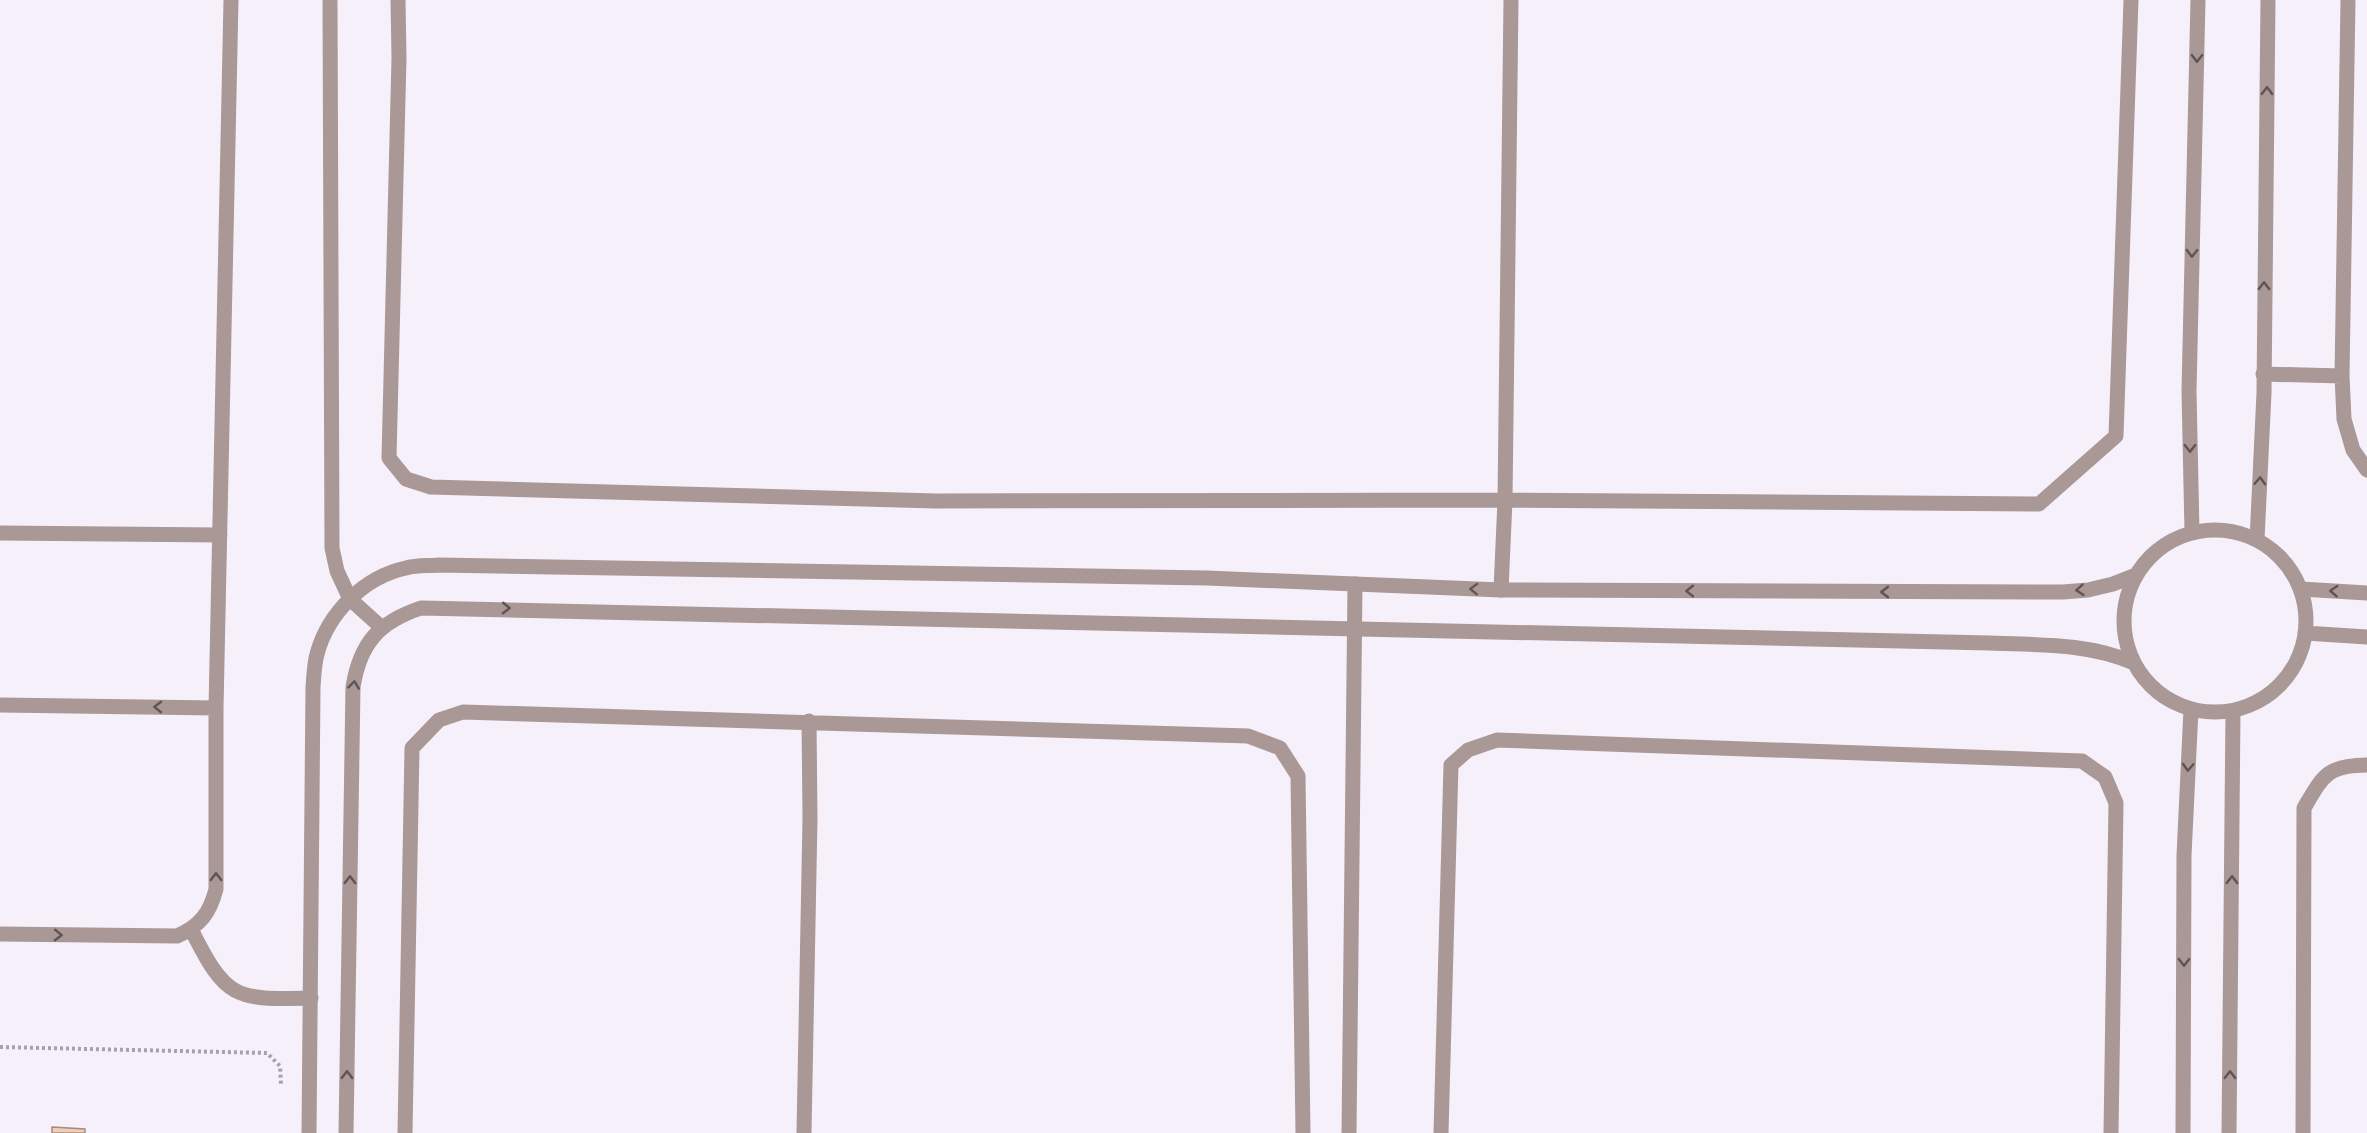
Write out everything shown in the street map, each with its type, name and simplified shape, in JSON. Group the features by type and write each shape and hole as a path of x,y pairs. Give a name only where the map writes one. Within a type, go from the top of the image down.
{"street":[{"path":"0,934 177,936 204,919 212,904 216,889 216,708 231,0"},
{"path":"330,0 332,548 337,572 350,598 381,627"},
{"path":"398,0 399,70 389,458 406,479 431,487 936,501 1505,500 2039,504 2116,436 2131,0"},
{"path":"1501,590 1505,500 1511,0"},
{"path":"2192,532 2188,391 2198,0"},
{"path":"2257,540 2264,374 2268,0"},
{"path":"2348,0 2342,376 2344,419 2353,450 2367,470"},
{"path":"2264,374 2342,376"},
{"path":"2225,530 2257,540 2275,552 2290,569 2301,589 2306,611 2306,633 2300,655 2289,675 2274,692 2254,704 2233,711 2212,713 2191,709 2173,702 2158,692 2144,678 2134,663 2126,641 2124,619 2128,596 2136,575 2151,556 2170,541 2192,532 2225,530"},
{"path":"0,533 220,535"},
{"path":"309,1133 313,687 317,654 330,624 350,598 376,579 406,568 439,565 1207,578 1501,590 2063,592 2088,590 2136,575"},
{"path":"1349,1133 1355,584"},
{"path":"2301,589 2367,593"},
{"path":"346,1133 353,687 357,665 367,645 381,627 400,615 421,608 1990,643 2082,647 2109,653 2134,663"},
{"path":"2306,633 2367,637"},
{"path":"0,705 216,708"},
{"path":"2183,1133 2184,856 2191,709"},
{"path":"2229,1133 2233,711"},
{"path":"405,1133 412,748 439,720 463,712 1248,736 1280,748 1298,776 1303,1133"},
{"path":"804,1133 810,818 809,721"},
{"path":"1441,1133 1451,765 1468,750 1497,740 2082,761 2105,777 2116,803 2111,1133"},
{"path":"2303,1133 2304,808 2323,777 2348,765 2367,765"},
{"path":"191,929 208,963 232,990 248,997 311,999"}],"path":[{"path":"0,1047 267,1053 280,1066 281,1088"}],"building":[{"path":"52,1127 85,1129 85,1133 52,1133"}]}
